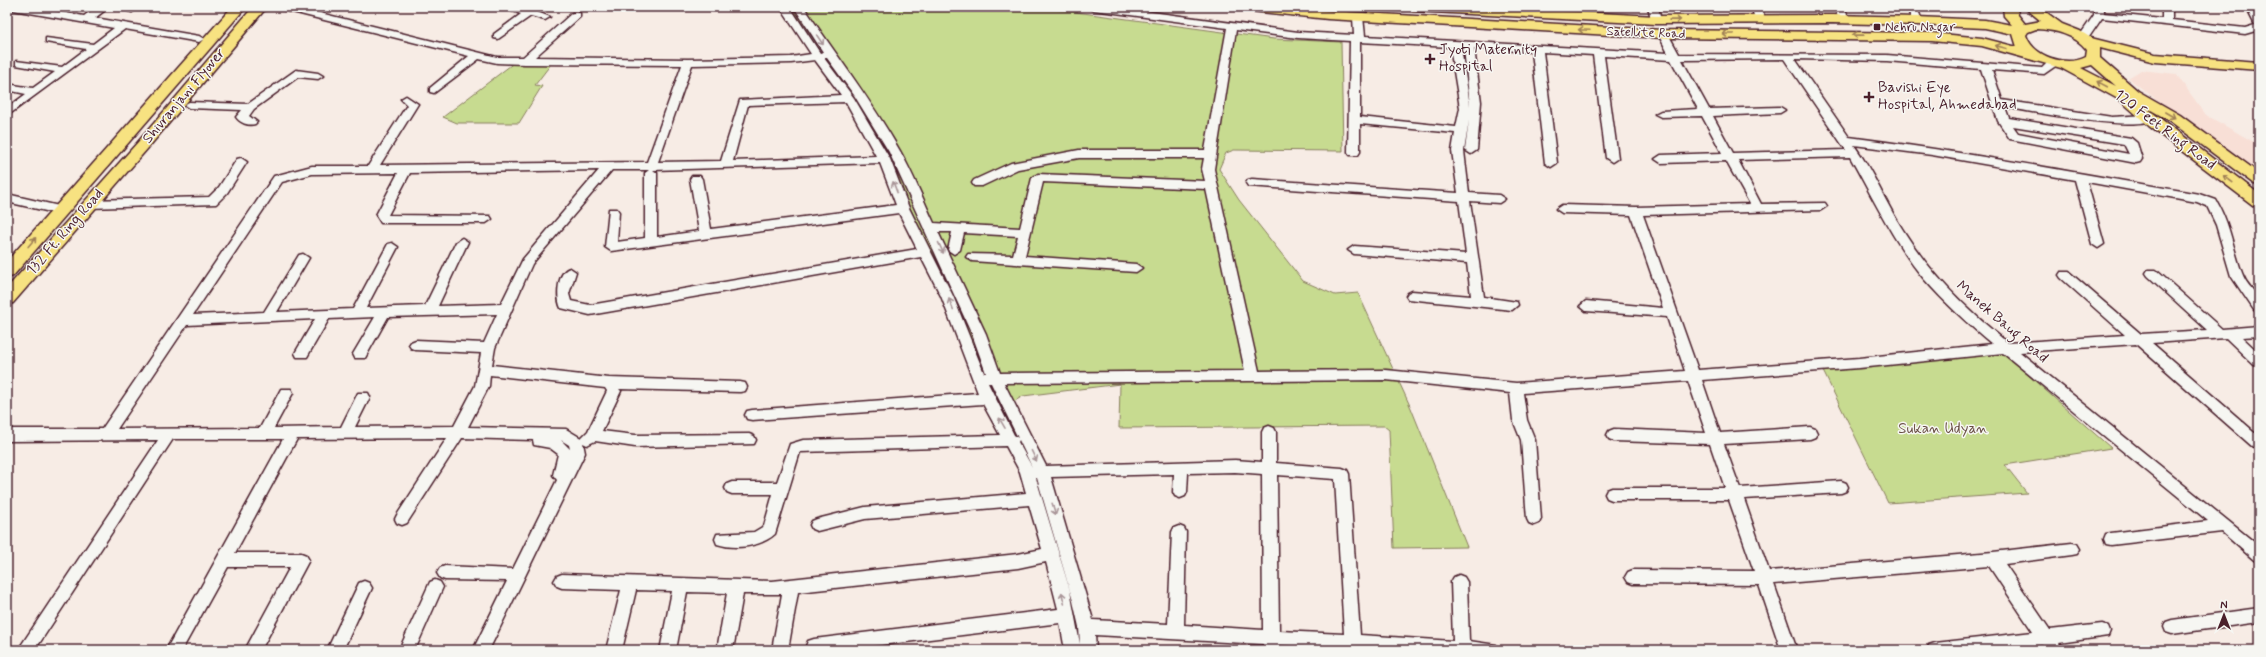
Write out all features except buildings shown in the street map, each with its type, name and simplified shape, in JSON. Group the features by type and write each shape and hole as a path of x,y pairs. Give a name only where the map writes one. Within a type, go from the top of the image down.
{"main road":[{"path":"85,181 108,143 227,7"},
{"name":"Shivranjani Flyover","path":"85,181 119,145 239,7"},
{"name":"Shivranjani Flyover","path":"107,184 143,145 260,7"},
{"path":"107,184 148,151 189,105 269,7"},
{"name":"Satellite Road","path":"1251,7 1358,17 1663,34 1779,34 1932,37 1982,42 2038,57"},
{"name":"Satellite Road","path":"1412,7 1654,13 1842,13 1917,21 1985,24 2022,30"},
{"path":"2010,7 2011,16 2022,30"},
{"path":"2031,7 2046,20 2059,28 2085,40 2155,58 2259,66"},
{"path":"2022,30 2035,25 2059,28"},
{"path":"2022,30 2019,39 2021,44 2038,57"},
{"path":"2085,40 2094,49 2094,58"},
{"name":"120 Feet Ring Road","path":"2038,57 2060,64 2125,97 2148,118 2259,202"},
{"path":"2060,64 2083,65 2094,58 2259,71"},
{"name":"120 Feet Ring Road","path":"2094,58 2133,94 2175,118 2259,180"},
{"name":"132 Ft. Ring Road","path":"7,272 85,181"},
{"name":"132 Ft. Ring Road","path":"7,299 107,184"}],"street":[{"path":"7,10 12,7 199,39"},
{"path":"284,7 497,60 688,62 791,60 824,56"},
{"path":"506,7 533,10 545,16"},
{"path":"785,7 824,56 859,94 895,152 979,334 995,378 1063,536 1087,627 1088,650"},
{"path":"799,7 824,56 884,159 903,208 947,296 988,398 1012,440 1035,472 1035,498 1068,615 1073,650"},
{"path":"1093,7 1298,34 1598,54 1675,57 1787,56 1887,58 2044,70 2060,64"},
{"path":"1912,7 1917,21"},
{"path":"2167,7 2167,22"},
{"path":"2248,7 2253,11 2259,23"},
{"path":"86,20 100,9"},
{"path":"498,36 533,10"},
{"path":"2085,40 2099,11 2167,22 2245,31 2259,27"},
{"path":"525,61 576,15"},
{"path":"1354,152 1358,17"},
{"path":"7,113 123,26"},
{"path":"1232,26 1208,169 1253,376"},
{"path":"1663,34 1758,208"},
{"path":"50,40 94,47"},
{"path":"1455,45 1465,108 1458,151 1474,259 1478,301"},
{"path":"1469,46 1476,102 1471,150"},
{"path":"1537,50 1551,163"},
{"path":"1598,54 1612,158"},
{"path":"434,90 477,55"},
{"name":"Manek Baug Road","path":"1787,56 1854,153 1898,232 1928,275 1964,314 2259,555"},
{"path":"651,241 651,170 688,62"},
{"path":"20,63 64,70"},
{"path":"1985,66 2004,121 2011,133 2018,138 2134,160 2137,158 2130,142 2004,121"},
{"path":"251,122 242,117 250,107 296,73 318,76"},
{"path":"7,87 34,92"},
{"path":"726,165 744,102 849,98"},
{"path":"372,169 412,104 406,99"},
{"path":"1999,103 2112,121 2148,118"},
{"path":"189,105 250,107"},
{"path":"1661,114 1780,110"},
{"path":"2043,111 2054,144"},
{"path":"2083,117 2095,152"},
{"path":"1354,120 1453,130"},
{"path":"1845,140 1932,151 2080,176 2199,198 2212,203 2222,225 2237,276 2259,307"},
{"path":"1661,159 1854,153"},
{"path":"978,183 1015,166 1079,154 1211,154"},
{"path":"106,434 278,179 312,170 608,167 651,170 726,165 884,159"},
{"path":"89,204 212,201 223,190 241,162"},
{"path":"402,519 455,436 482,386 488,348 504,309 527,262 608,167"},
{"path":"406,169 382,215 385,220 486,219"},
{"path":"2080,176 2098,244"},
{"path":"1018,260 1038,178 1212,185"},
{"path":"696,179 706,234"},
{"path":"1252,183 1499,199"},
{"path":"7,198 59,210"},
{"path":"1562,209 1636,211 1821,206"},
{"path":"613,212 611,247 903,208"},
{"path":"1636,211 1692,375 1790,650"},
{"path":"930,227 1024,232"},
{"path":"954,250 959,228"},
{"path":"429,311 462,242"},
{"path":"357,313 392,247"},
{"path":"1354,250 1474,259"},
{"path":"570,272 563,294 566,305 590,310 924,252"},
{"path":"972,257 1136,268"},
{"path":"268,316 303,258"},
{"path":"2152,273 2259,361"},
{"path":"2065,275 2259,444"},
{"path":"1412,296 1512,305"},
{"path":"1586,306 1671,313"},
{"path":"184,320 504,309"},
{"path":"360,354 384,312"},
{"path":"302,353 325,314"},
{"path":"980,378 1386,375 1516,388 1859,363 2004,348 2259,331"},
{"path":"416,345 488,348"},
{"path":"485,369 609,383 740,387"},
{"path":"577,446 593,436 614,391 609,383"},
{"path":"1516,388 1520,420 1528,440 1534,519"},
{"path":"264,434 286,393"},
{"path":"345,433 364,397"},
{"path":"752,416 988,398"},
{"path":"1270,432 1271,644"},
{"path":"7,442 264,434 290,437 345,433 455,436 551,442 560,446 566,454 563,468 472,650"},
{"path":"1614,435 1715,439 1810,433"},
{"path":"7,435 106,434 167,438 566,435 576,442 578,453 481,650"},
{"path":"593,436 635,441 749,440"},
{"path":"174,650 290,437"},
{"path":"26,650 167,438"},
{"path":"722,539 756,539 764,536 770,530 793,452 796,448 803,446 1012,440"},
{"path":"1035,472 1235,466 1342,474 1353,646"},
{"path":"1180,492 1181,468"},
{"path":"1612,494 1734,494 1842,487"},
{"path":"732,488 782,488"},
{"path":"817,525 865,513 1035,498"},
{"path":"2111,539 2223,526"},
{"path":"1176,632 1179,532"},
{"path":"1633,578 1764,578 1993,559 2072,549"},
{"path":"562,581 772,588 1018,561 1051,554"},
{"path":"1993,559 2051,644"},
{"path":"224,560 301,560 253,650"},
{"path":"445,573 510,574"},
{"path":"1459,582 1461,649"},
{"path":"614,650 630,583"},
{"path":"668,650 681,585"},
{"path":"780,650 791,586"},
{"path":"407,650 435,587"},
{"path":"725,650 736,587"},
{"path":"336,650 364,588"},
{"path":"814,646 1068,615"},
{"path":"2172,627 2259,615"},
{"path":"1087,627 1176,632 1271,644 1490,650"},
{"path":"1935,650 2051,644 2102,631"}],"shaded area":[{"path":"2141,70 2176,74 2206,115 2259,145 2259,176 2128,78"}],"green space":[{"path":"791,7 1039,7 1274,39 1341,42 1343,151 1234,150 1226,153 1219,169 1239,200 1303,281 1335,295 1358,293 1411,408 1467,547 1394,548 1389,430 1384,426 1119,428 1120,384 1023,396 1010,404 997,403 872,122"},
{"path":"515,62 551,64 535,85 542,86 519,123 457,123 443,117"},
{"name":"Sukan Udyan","path":"2002,352 2111,448 2005,465 2027,493 1888,503 1823,371"}],"place":[{"name":"Nehru Nagar","path":"1877,27"},
{"name":"Jyoti Maternity Hospital","path":"1430,59"},
{"name":"Bavishi Eye Hospital, Ahmedabad","path":"1869,97"}]}
